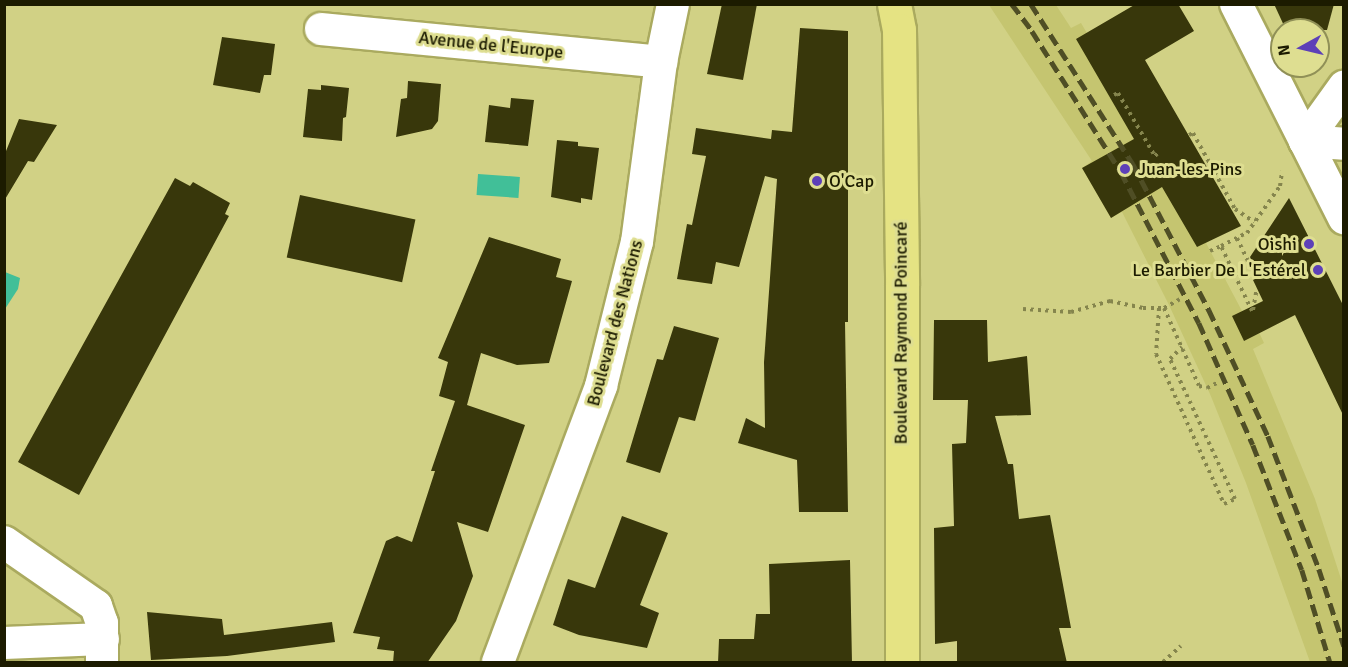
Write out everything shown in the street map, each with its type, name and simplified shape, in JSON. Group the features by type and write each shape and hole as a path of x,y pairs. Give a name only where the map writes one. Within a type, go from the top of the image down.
{"main road":[{"name":"Boulevard Raymond Poincaré","path":"894,4 899,30 902,663"}],"street":[{"name":"Boulevard des Nations","path":"498,663 602,386 637,242 661,62 673,4"},
{"path":"1236,4 1344,218"},
{"name":"Avenue de l'Europe","path":"321,29 661,62"},
{"path":"1305,141 1344,87"},
{"path":"1305,141 1344,144"},
{"path":"4,542 96,606 102,623 102,651 4,643"}],"path":[{"path":"1114,95 1118,93 1155,156 1158,153"},
{"path":"1189,135 1193,133 1235,209 1254,222"},
{"path":"1210,251 1247,233 1280,186 1282,171"},
{"path":"1237,238 1256,278"},
{"path":"1221,246 1252,311 1257,288"},
{"path":"1023,309 1071,312 1110,301 1162,308 1180,299"},
{"path":"1162,308 1199,386 1207,388 1219,382"},
{"path":"1162,308 1156,354 1224,504 1235,499 1170,359 1182,347"},
{"path":"1163,663 1181,646"}],"shaded area":[{"path":"989,5 1056,5 1071,28 1081,23 1209,241 1206,243 1242,311 1248,309 1264,343 1253,349 1315,499 1343,585 1343,662 1310,662 1246,483 1210,394 1169,305 1122,212 1111,218 1082,168 1092,161"},
{"path":"478,174 520,177 518,198 477,195"},
{"path":"5,272 20,278 18,289 5,309"}],"building":[{"path":"722,4 757,4 743,80 707,74"},
{"name":"Juan-les-Pins","path":"1136,4 1178,4 1194,31 1145,60 1241,226 1197,247 1162,187 1111,218 1082,168 1134,139 1076,39"},
{"path":"1274,4 1334,4 1330,19 1280,18"},
{"path":"800,28 848,31 848,322 845,322 848,512 799,512 797,460 738,443 746,418 765,428 764,362 777,179 765,176 739,267 716,262 712,284 677,279 687,224 692,225 706,156 692,154 696,128 771,139 772,130 792,132"},
{"path":"222,37 275,44 271,75 264,75 260,93 213,85"},
{"path":"408,81 441,84 438,121 432,129 396,137 401,99 407,98"},
{"path":"321,85 349,88 346,117 343,118 342,141 303,137 308,89 321,90"},
{"path":"511,98 534,100 528,146 485,142 489,105 510,108"},
{"path":"19,119 57,125 34,162 28,161 4,201 4,156"},
{"path":"557,140 578,142 578,146 599,148 592,200 581,198 581,203 551,197"},
{"path":"175,178 190,186 193,182 230,203 225,214 229,216 79,495 18,462"},
{"path":"300,195 415,220 402,282 287,258"},
{"path":"1289,198 1344,307 1344,417 1295,315 1244,341 1232,316 1263,301 1253,280 1259,277 1250,257"},
{"path":"489,237 561,259 556,277 572,281 549,363 517,365 481,353 467,405 525,425 488,532 457,522 473,576 456,621 427,663 393,663 394,651 377,649 380,637 353,633 386,541 397,536 412,542 435,471 431,471 455,401 439,396 448,362 438,358"},
{"path":"934,320 987,320 988,362 1027,356 1031,415 995,416 1008,464 1013,464 1019,519 1050,515 1071,628 1059,628 1067,663 957,663 957,641 935,644 934,528 954,526 952,444 966,443 968,400 933,400"},
{"path":"674,326 719,338 695,421 679,417 660,473 626,462 657,359 663,360"},
{"path":"622,516 668,533 640,605 659,613 647,648 579,635 553,625 568,579 595,588"},
{"path":"850,560 852,663 718,663 719,639 754,639 756,614 770,614 769,564"},
{"path":"147,612 222,619 224,635 332,622 335,642 227,656 151,660"}],"railway":[{"path":"1012,4 1032,31 1121,172 1199,323 1253,445 1302,570 1330,662"},
{"path":"1031,4 1133,164 1209,310 1268,436 1319,569 1344,646"}],"place":[{"name":"Juan-les-Pins","path":"1125,169"},
{"name":"O'Cap","path":"817,181"},
{"name":"Oishi","path":"1309,244"},
{"name":"Le Barbier De L'Estérel","path":"1318,270"}]}
